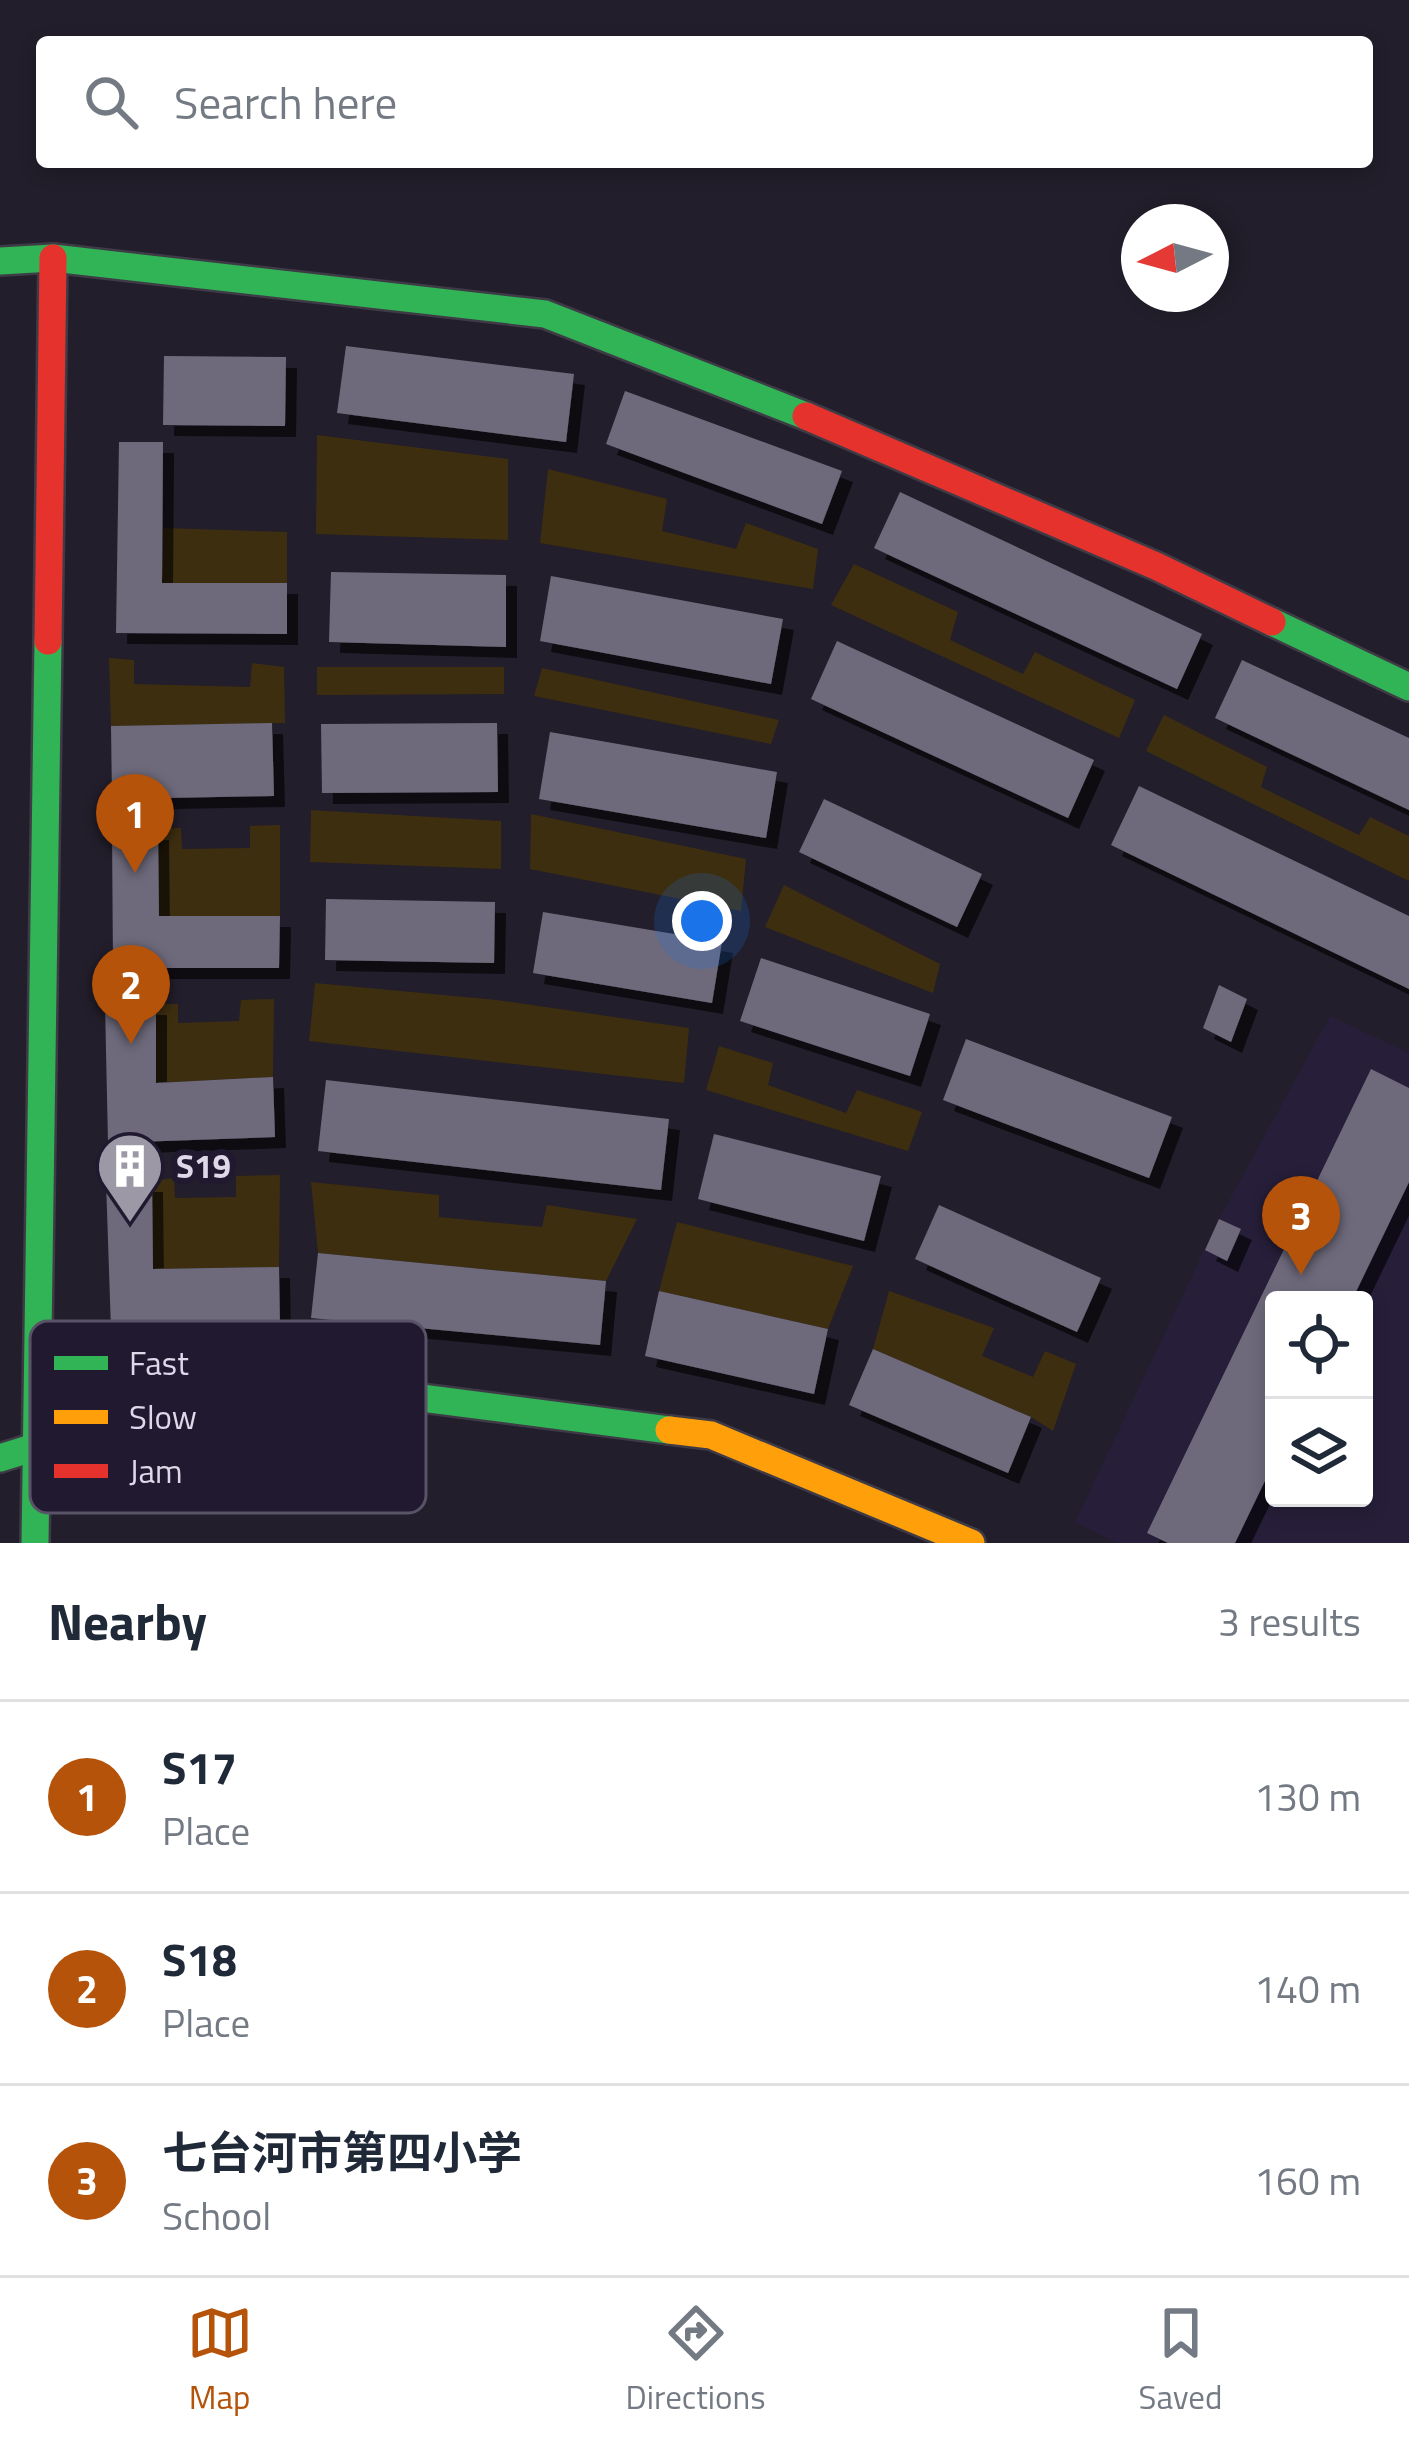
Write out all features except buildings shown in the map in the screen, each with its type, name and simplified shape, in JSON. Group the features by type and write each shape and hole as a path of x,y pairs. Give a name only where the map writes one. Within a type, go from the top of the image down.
{"street":[{"path":"0,261 53,258 545,314 828,424 1069,528 1409,687"},
{"path":"37,1321 53,258"},
{"path":"426,1399 711,1435 971,1543"},
{"path":"0,1458 30,1446"},
{"path":"34,1513 34,1543"}],"shaded area":[{"path":"317,435 508,459 508,540 316,534"},
{"path":"548,469 667,499 662,531 736,549 746,523 818,549 813,589 540,543"},
{"path":"163,528 287,532 287,583 162,583"},
{"path":"854,564 958,612 950,640 1023,674 1035,652 1135,700 1119,738 831,605"},
{"path":"109,658 134,660 134,684 250,687 252,663 284,667 285,723 111,726"},
{"path":"317,667 504,667 504,694 317,695"},
{"path":"542,668 779,720 771,744 534,696"},
{"path":"1164,715 1267,767 1261,787 1359,835 1370,817 1409,836 1409,881 1146,751"},
{"path":"311,810 501,821 501,869 310,862"},
{"path":"531,814 746,859 741,911 530,869"},
{"path":"280,825 280,916 159,916 158,829 181,828 182,849 250,848 250,826"},
{"path":"784,885 940,964 933,993 765,927"},
{"path":"315,983 497,1000 689,1028 684,1083 309,1041"},
{"path":"274,999 273,1077 156,1083 156,1004 178,1004 178,1023 239,1021 241,1000"},
{"path":"1330,1016 1409,1053 1409,1543 1116,1543 1075,1522 1219,1219"},
{"path":"719,1046 773,1063 768,1085 846,1113 857,1090 922,1112 908,1151 706,1090"},
{"path":"280,1175 279,1267 153,1269 152,1181 174,1178 175,1198 236,1197 236,1176"},
{"path":"311,1182 439,1195 439,1217 542,1227 547,1205 637,1219 606,1281 318,1253"},
{"path":"677,1222 853,1266 828,1329 659,1291"},
{"path":"889,1291 994,1328 982,1356 1033,1377 1045,1351 1076,1364 1053,1431 1031,1417 873,1349"}],"traffic: fast":[{"path":"0,261 53,258 545,314 806,416"},
{"path":"1272,622 1409,687"},
{"path":"38,1321 48,641"},
{"path":"426,1399 669,1430"},
{"path":"0,1458 30,1449"},
{"path":"35,1513 35,1543"}],"traffic: slow":[{"path":"669,1430 711,1435 971,1543"}],"traffic: jam":[{"path":"48,641 53,258"},
{"path":"806,416 1156,566 1272,622"}],"place":[{"name":"S17","path":"135,873"},
{"name":"S18","path":"131,1044"},
{"name":"S19","path":"130,1225"},
{"name":"七台河市第四小学","path":"1301,1275"}]}
